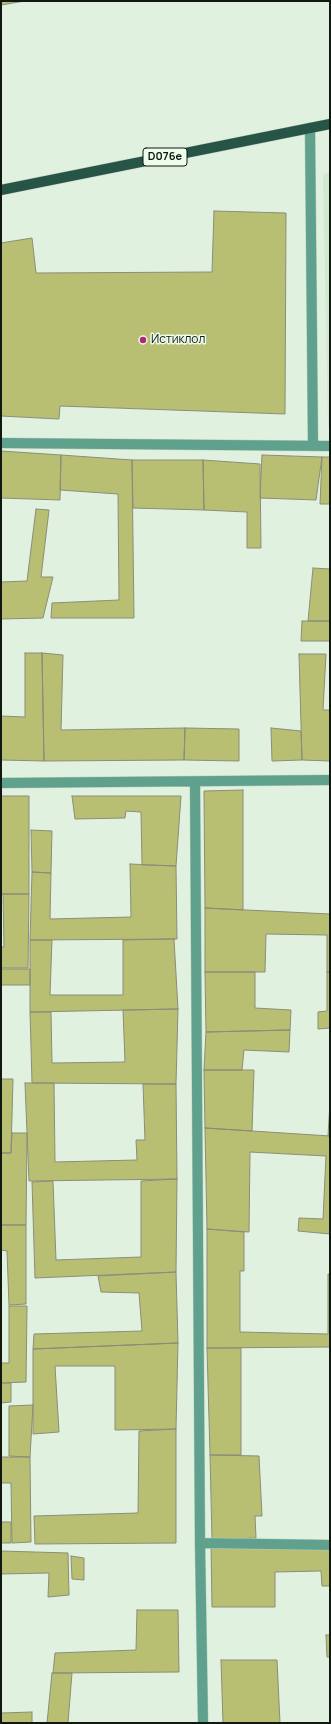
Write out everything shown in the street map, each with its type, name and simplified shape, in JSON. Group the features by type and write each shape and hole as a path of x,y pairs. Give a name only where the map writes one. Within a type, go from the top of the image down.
{"main road":[{"name":"D076e","path":"1,190 330,124"}],"street":[{"path":"310,128 313,445"},
{"path":"1,443 330,446"},
{"path":"1,784 330,780"},
{"path":"195,782 200,1544 203,1723"},
{"path":"200,1544 330,1545"}],"shaded area":[{"path":"330,172 330,426 328,426 323,174"}],"building":[{"path":"1,1 25,1 1,5"},
{"name":"Истиклол","path":"214,211 286,213 285,414 60,406 59,419 1,416 1,243 32,238 36,273 212,272"},
{"path":"1,451 61,455 60,500 1,498"},
{"path":"61,455 132,460 134,618 51,618 52,603 119,600 118,494 60,490"},
{"path":"262,455 322,457 316,500 260,498"},
{"path":"322,457 330,457 330,504 320,504"},
{"path":"132,460 203,460 204,510 133,508"},
{"path":"203,460 260,464 261,548 247,548 247,512 204,510"},
{"path":"36,509 49,510 41,577 53,577 43,618 1,619 1,582 27,581"},
{"path":"313,568 330,569 330,621 308,621"},
{"path":"302,621 330,621 330,641 301,641"},
{"path":"25,653 42,653 44,761 1,760 1,716 25,717"},
{"path":"42,653 63,655 61,730 185,728 184,760 44,761"},
{"path":"299,654 326,654 323,710 330,710 330,761 302,760"},
{"path":"185,728 239,729 239,761 184,760"},
{"path":"271,728 301,731 302,760 272,761"},
{"path":"243,790 243,910 205,908 204,791"},
{"path":"1,796 29,796 29,894 1,894"},
{"path":"72,796 181,796 176,866 142,865 141,812 126,811 125,818 75,819"},
{"path":"31,830 52,831 51,873 32,872"},
{"path":"130,864 176,866 177,939 30,940 32,872 51,873 50,919 131,917"},
{"path":"3,894 29,894 28,968 1,968 1,947 4,947"},
{"path":"205,908 330,914 330,972 327,972 327,935 266,934 265,972 205,972"},
{"path":"174,939 178,1009 30,1012 30,940 52,940 50,995 123,995 123,940"},
{"path":"1,969 30,969 30,985 1,985"},
{"path":"205,972 255,972 255,1008 291,1010 290,1030 206,1032"},
{"path":"327,972 330,972 330,1028 318,1029 318,1012 327,1011"},
{"path":"178,1009 176,1084 32,1083 30,1012 51,1012 52,1063 125,1062 123,1010"},
{"path":"290,1030 289,1052 244,1050 242,1070 204,1070 206,1032"},
{"path":"204,1070 254,1070 252,1131 205,1128"},
{"path":"1,1079 13,1079 11,1153 1,1153"},
{"path":"25,1083 54,1083 55,1162 137,1160 136,1140 145,1140 143,1084 176,1084 177,1179 29,1181"},
{"path":"330,1103 330,1136 328,1136"},
{"path":"205,1128 330,1136 330,1234 298,1231 299,1218 323,1219 326,1156 250,1152 249,1232 207,1229"},
{"path":"12,1133 27,1133 26,1225 1,1225 1,1153 11,1153"},
{"path":"177,1179 176,1272 35,1278 32,1182 53,1181 56,1260 141,1257 141,1181"},
{"path":"1,1225 26,1225 26,1304 9,1305 7,1251 1,1250"},
{"path":"207,1229 244,1232 244,1271 240,1271 240,1332 328,1334 328,1274 330,1274 330,1347 207,1348"},
{"path":"176,1272 178,1343 33,1349 34,1334 142,1331 139,1293 101,1292 98,1276"},
{"path":"9,1306 27,1306 26,1382 1,1383 1,1363 9,1363"},
{"path":"178,1343 176,1429 115,1430 115,1366 55,1366 59,1432 33,1434 33,1349"},
{"path":"207,1348 241,1348 241,1455 210,1455"},
{"path":"1,1383 11,1383 11,1402 1,1403"},
{"path":"33,1405 30,1457 9,1456 9,1406"},
{"path":"176,1429 176,1543 35,1544 34,1516 138,1513 139,1431"},
{"path":"210,1455 259,1456 262,1516 255,1516 256,1538 212,1540"},
{"path":"1,1457 30,1457 31,1542 12,1543 11,1483 1,1483"},
{"path":"1,1522 11,1522 11,1543 1,1543"},
{"path":"211,1544 330,1545 330,1586 322,1586 321,1571 275,1572 275,1607 212,1607"},
{"path":"1,1551 68,1553 69,1595 48,1597 49,1573 1,1574"},
{"path":"71,1556 84,1558 84,1580 72,1579"},
{"path":"137,1610 178,1610 179,1672 53,1673 55,1653 136,1650"},
{"path":"326,1635 330,1635 330,1657 327,1657"},
{"path":"221,1660 277,1660 280,1723 223,1723"},
{"path":"52,1673 72,1673 68,1723 47,1723"},
{"path":"32,1712 32,1723 1,1723 1,1713"}],"place":[{"name":"Истиклол","path":"143,340"}]}
